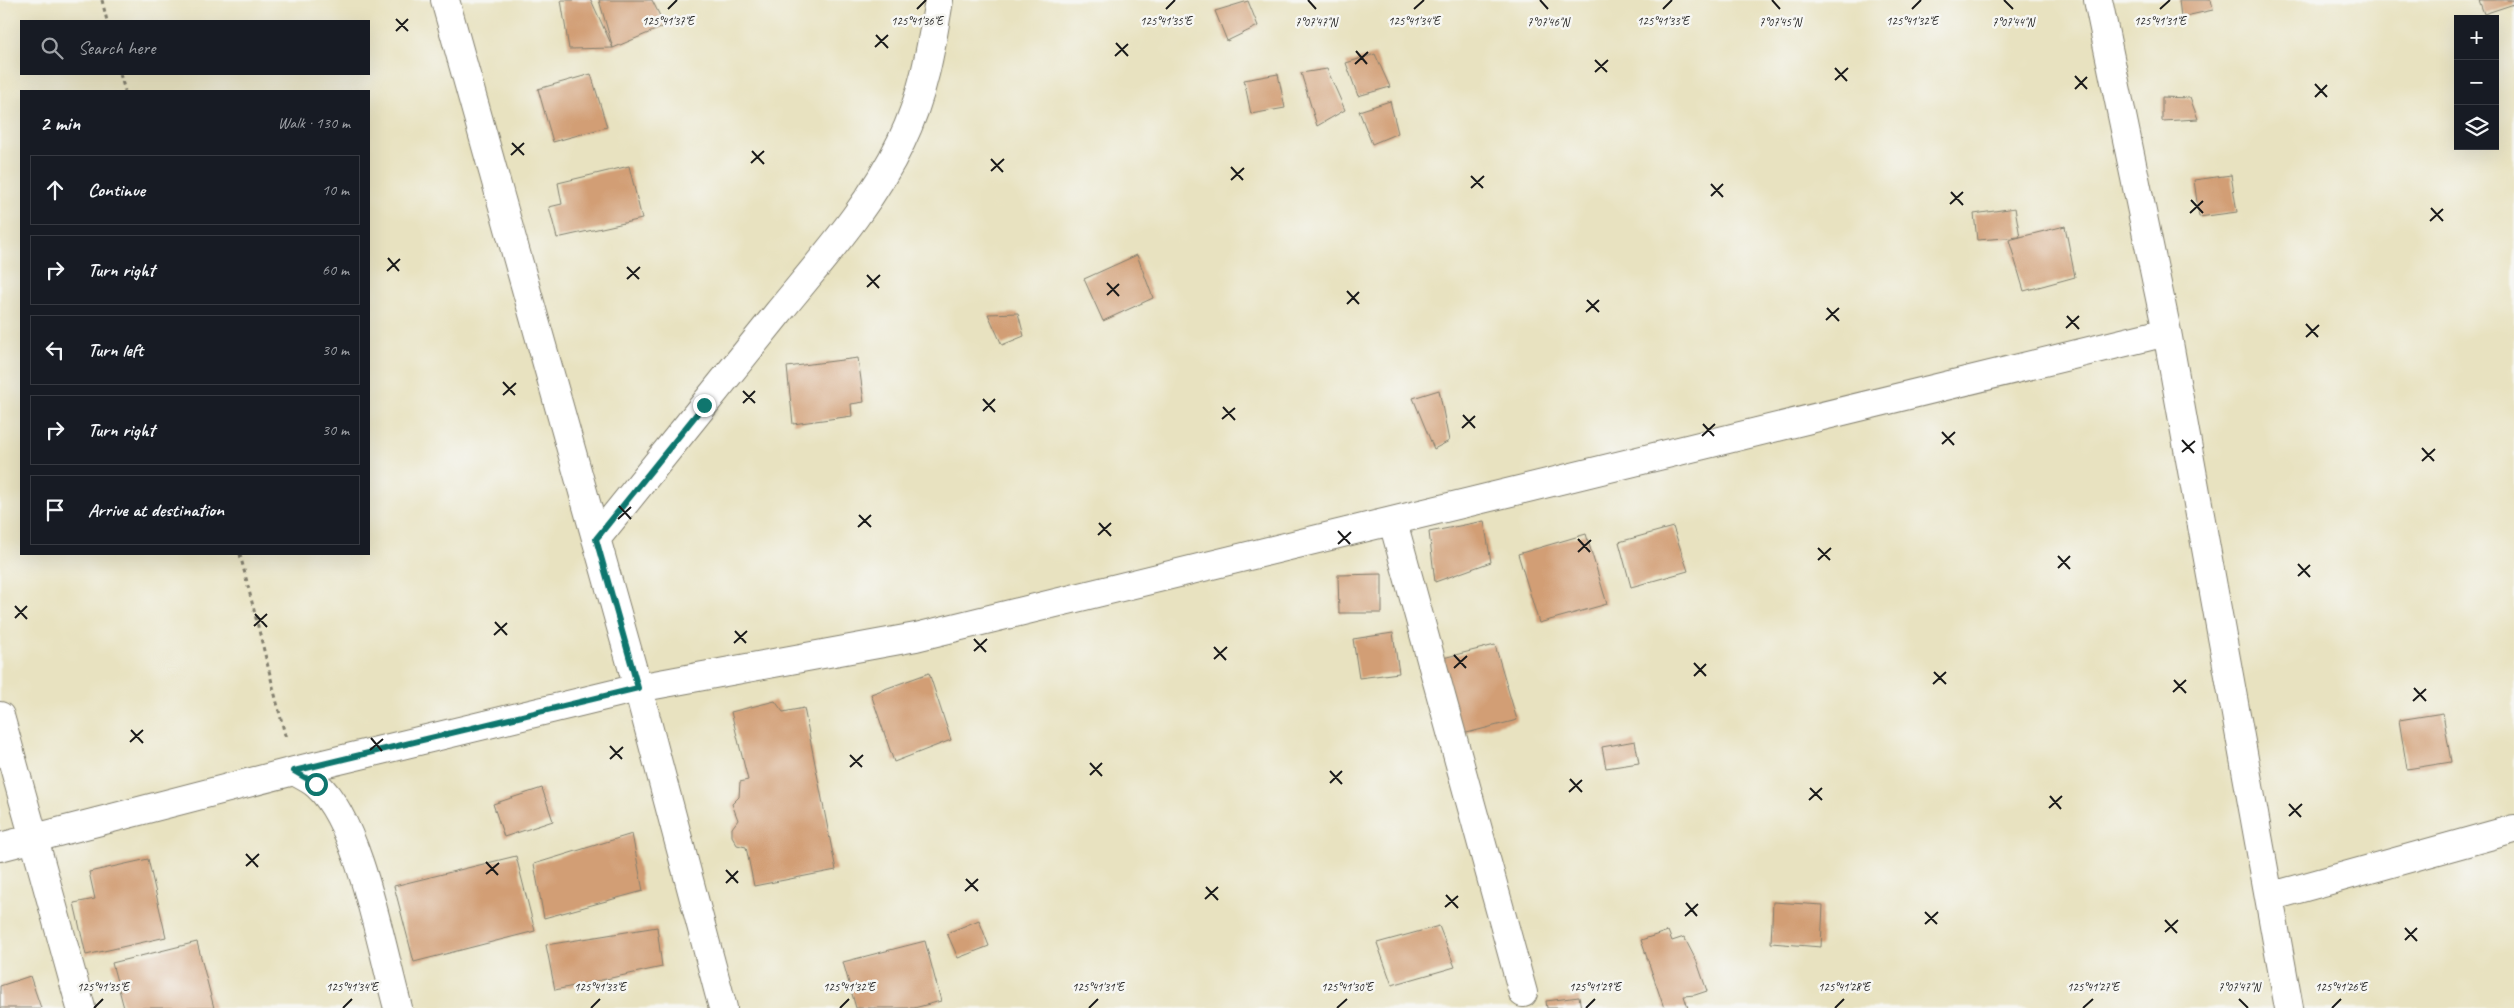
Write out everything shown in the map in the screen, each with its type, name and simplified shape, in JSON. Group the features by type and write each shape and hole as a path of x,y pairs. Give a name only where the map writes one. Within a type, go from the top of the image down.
{"street":[{"path":"445,0 638,688 723,1008"},
{"path":"596,539 815,267 880,182 902,140 921,91 932,47 939,0"},
{"path":"2098,0 2168,332 2289,1008"},
{"path":"0,847 294,771 638,688 916,637 2168,332"},
{"path":"1393,522 1523,993"},
{"path":"0,716 81,1008"},
{"path":"294,771 316,784 331,802 345,826 358,860 398,1008"},
{"path":"2269,897 2514,829"}],"path":[{"path":"102,0 107,20"},
{"path":"120,75 125,90"},
{"path":"240,555 294,771"}],"building":[{"path":"561,0 591,0 613,48 569,49"},
{"path":"599,0 652,0 665,26 613,48"},
{"path":"2179,0 2211,0 2213,10 2181,17"},
{"path":"2479,0 2514,0 2514,4 2484,14"},
{"path":"1248,1 1258,26 1227,41 1215,11"},
{"path":"1375,54 1390,87 1358,96 1346,63"},
{"path":"1327,69 1345,110 1317,126 1301,73"},
{"path":"591,74 607,127 553,142 538,89"},
{"path":"1278,74 1285,108 1251,114 1244,80"},
{"path":"2162,97 2190,98 2198,119 2162,121"},
{"path":"1390,101 1398,133 1372,144 1359,111"},
{"path":"629,166 642,219 557,238 549,207 562,204 558,183"},
{"path":"2231,175 2237,212 2199,217 2194,180"},
{"path":"2015,208 2020,237 1977,240 1974,214"},
{"path":"2065,226 2075,277 2024,291 2009,240"},
{"path":"1137,255 1153,298 1103,321 1084,279"},
{"path":"1018,313 1024,336 1002,345 988,314"},
{"path":"858,358 864,402 851,404 852,416 793,424 787,367"},
{"path":"1439,390 1449,441 1434,449 1413,398"},
{"path":"1484,521 1491,562 1435,582 1429,532"},
{"path":"1673,527 1688,571 1631,587 1619,542"},
{"path":"1586,534 1607,604 1539,623 1518,554"},
{"path":"1382,574 1382,613 1339,613 1338,575"},
{"path":"1393,633 1399,673 1359,678 1353,639"},
{"path":"1495,645 1517,720 1459,735 1435,660"},
{"path":"929,673 951,740 894,762 871,694"},
{"path":"775,701 783,712 804,708 836,870 754,886 746,847 737,845 732,836 732,828 738,820 732,804 739,797 740,782 748,780 731,712"},
{"path":"2443,713 2451,762 2407,769 2399,720"},
{"path":"1635,741 1639,763 1606,768 1602,747"},
{"path":"542,788 553,821 504,837 493,804"},
{"path":"632,834 643,891 544,918 534,864"},
{"path":"516,856 535,931 414,962 394,886"},
{"path":"148,859 166,937 86,955 74,903 95,899 89,872"},
{"path":"1773,902 1823,905 1821,947 1771,943"},
{"path":"979,920 989,946 958,958 947,933"},
{"path":"1439,926 1455,967 1392,985 1377,943"},
{"path":"657,927 662,967 555,990 546,945"},
{"path":"1668,931 1672,941 1684,937 1697,962 1707,991 1684,996 1688,1008 1664,1008 1641,940"},
{"path":"925,941 941,1001 914,1008 856,1008 843,962"},
{"path":"197,942 214,1008 124,1008 112,963"},
{"path":"30,976 41,1008 0,1008 0,986"},
{"path":"1579,997 1581,1008 1547,1008 1546,1001"}],"route":[{"path":"316,784 294,771 638,688 596,539 704,405"}]}
